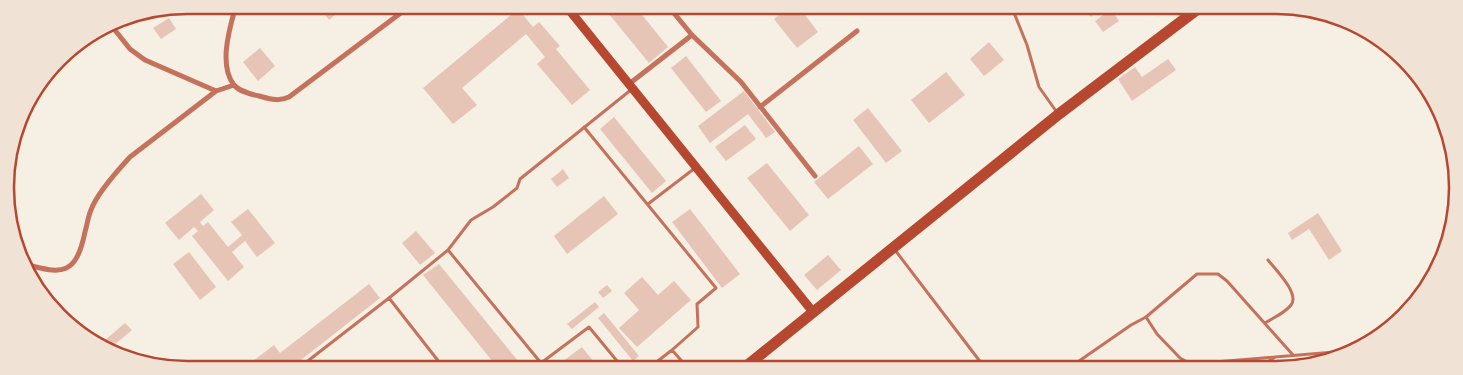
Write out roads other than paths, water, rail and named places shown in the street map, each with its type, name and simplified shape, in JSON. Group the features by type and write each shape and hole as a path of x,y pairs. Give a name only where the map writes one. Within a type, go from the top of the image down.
{"highway":[{"path":"753,361 1059,114 1192,14"}],"main road":[{"path":"572,14 813,312"}],"street":[{"path":"234,14 226,54 228,70 234,85 249,94 275,100 282,100 296,92 399,14"},
{"path":"675,14 692,35 741,82 816,176"},
{"path":"115,30 130,49 144,60 216,91"},
{"path":"760,107 857,31"},
{"path":"631,86 692,35"},
{"path":"33,267 57,271 67,269 75,262 82,246 94,201 124,163 216,91 234,85"}],"lane":[{"path":"1014,14 1027,45 1038,87 1059,114"},
{"path":"1182,14 1186,19"},
{"path":"308,361 448,250 471,220 493,207 517,188 520,179 631,86"},
{"path":"584,127 716,288 697,304 698,327 658,361"},
{"path":"648,204 696,167"},
{"path":"893,248 980,361"},
{"path":"448,250 539,361"},
{"path":"1265,323 1290,306 1294,300 1293,292 1268,260"},
{"path":"1079,361 1131,324 1146,317 1197,274 1218,274 1227,281 1293,355"},
{"path":"389,298 438,361"},
{"path":"1146,317 1157,334 1180,358 1186,361"},
{"path":"544,361 589,327 617,361"},
{"path":"672,350 681,361"},
{"path":"1231,361 1331,352"},
{"path":"1270,361 1276,357"}]}
